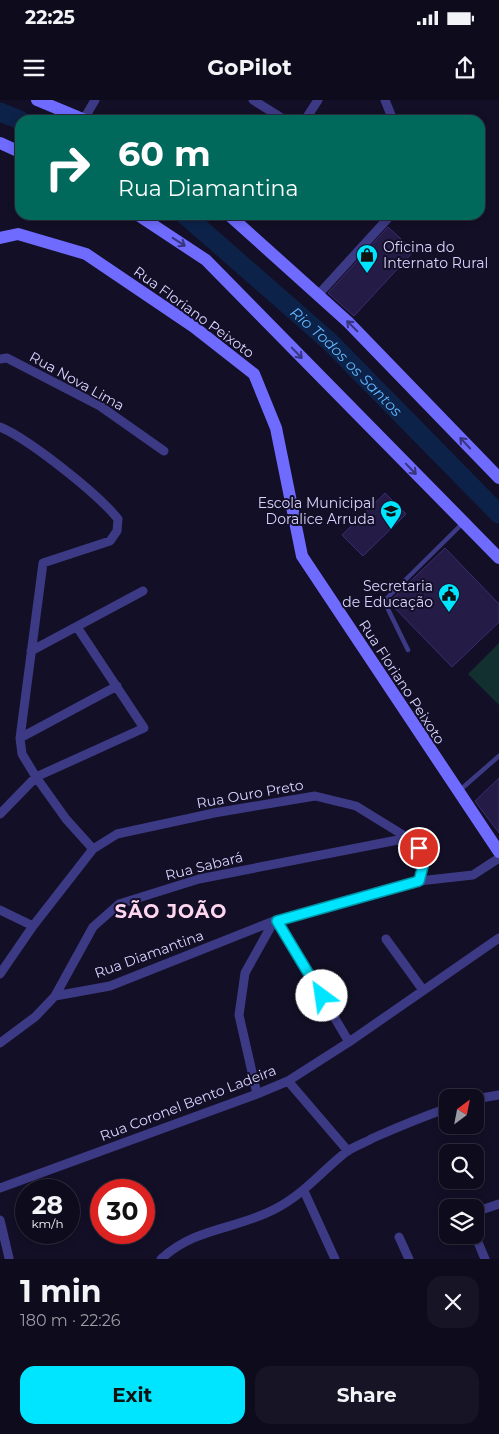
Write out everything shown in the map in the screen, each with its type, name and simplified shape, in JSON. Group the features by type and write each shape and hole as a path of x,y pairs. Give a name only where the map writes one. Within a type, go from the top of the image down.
{"street":[{"path":"37,100 72,115"},
{"path":"86,115 94,100"},
{"path":"253,100 276,115"},
{"path":"309,115 318,100"},
{"path":"384,100 391,115"},
{"path":"0,143 15,150"},
{"path":"146,220 206,260 499,558"},
{"path":"239,220 348,322 499,478"},
{"path":"318,295 386,220"},
{"name":"Rua Floriano Peixoto","path":"0,238 18,234 86,254 194,328 254,374 276,428 302,556 457,792 499,852"},
{"name":"Rua Nova Lima","path":"0,359 7,358 100,406 164,451"},
{"path":"0,427 36,451 104,502 118,519 117,531 110,541 43,563 20,738 22,754 66,819 93,849 33,926 0,974"},
{"path":"31,651 143,591"},
{"path":"0,814 36,777 143,730 144,725 77,627"},
{"path":"20,738 117,686"},
{"name":"Rua Ouro Preto","path":"93,849 117,834 214,813 315,796 356,806 408,838"},
{"path":"408,838 419,848 424,862 419,881"},
{"name":"Rua Sabará","path":"0,1043 35,1016 55,996 93,927 119,904 199,879 408,838"},
{"name":"Rua Diamantina","path":"55,996 110,986 276,921 419,881 473,875 499,858"},
{"path":"0,910 33,926"},
{"path":"257,1094 239,1015 245,973 276,921 350,1042"},
{"name":"Rua Coronel Bento Ladeira","path":"0,1188 257,1094 288,1080 350,1042 499,938"},
{"path":"386,939 423,990"},
{"path":"288,1080 348,1151"},
{"path":"484,1098 499,1095"},
{"path":"161,1259 174,1247 207,1231 246,1223 276,1208 304,1191 348,1151 414,1119 439,1111"},
{"path":"304,1191 335,1259"},
{"path":"484,1209 499,1204"},
{"path":"0,1220 8,1258"},
{"path":"399,1237 409,1259"},
{"path":"479,1244 485,1259"}],"lane":[{"path":"408,650 384,601 464,522"},
{"path":"457,792 499,756"}],"green space":[{"path":"499,643 499,705 468,674"}],"building":[{"name":"Oficina do Internato Rural","path":"388,227 414,251 354,316 328,293"},
{"path":"385,493 406,514 363,556 342,535"},
{"name":"Secretaria de Educação","path":"445,548 499,604 499,622 452,667 389,602"},
{"path":"499,778 499,833 475,801"}],"waterway":[{"name":"Rio Todos os Santos","path":"0,112 15,118"},
{"name":"Rio Todos os Santos","path":"191,220 329,341 499,514"}],"place":[{"name":"Oficina do Internato Rural","path":"367,274"},
{"name":"Escola Municipal Doralice Arruda","path":"391,530"},
{"name":"Secretaria de Educação","path":"449,613"}],"district":[{"name":"SÃO JOÃO","path":"171,911"}],"route":[{"path":"322,996 277,921 419,881 424,862 419,848"}]}
